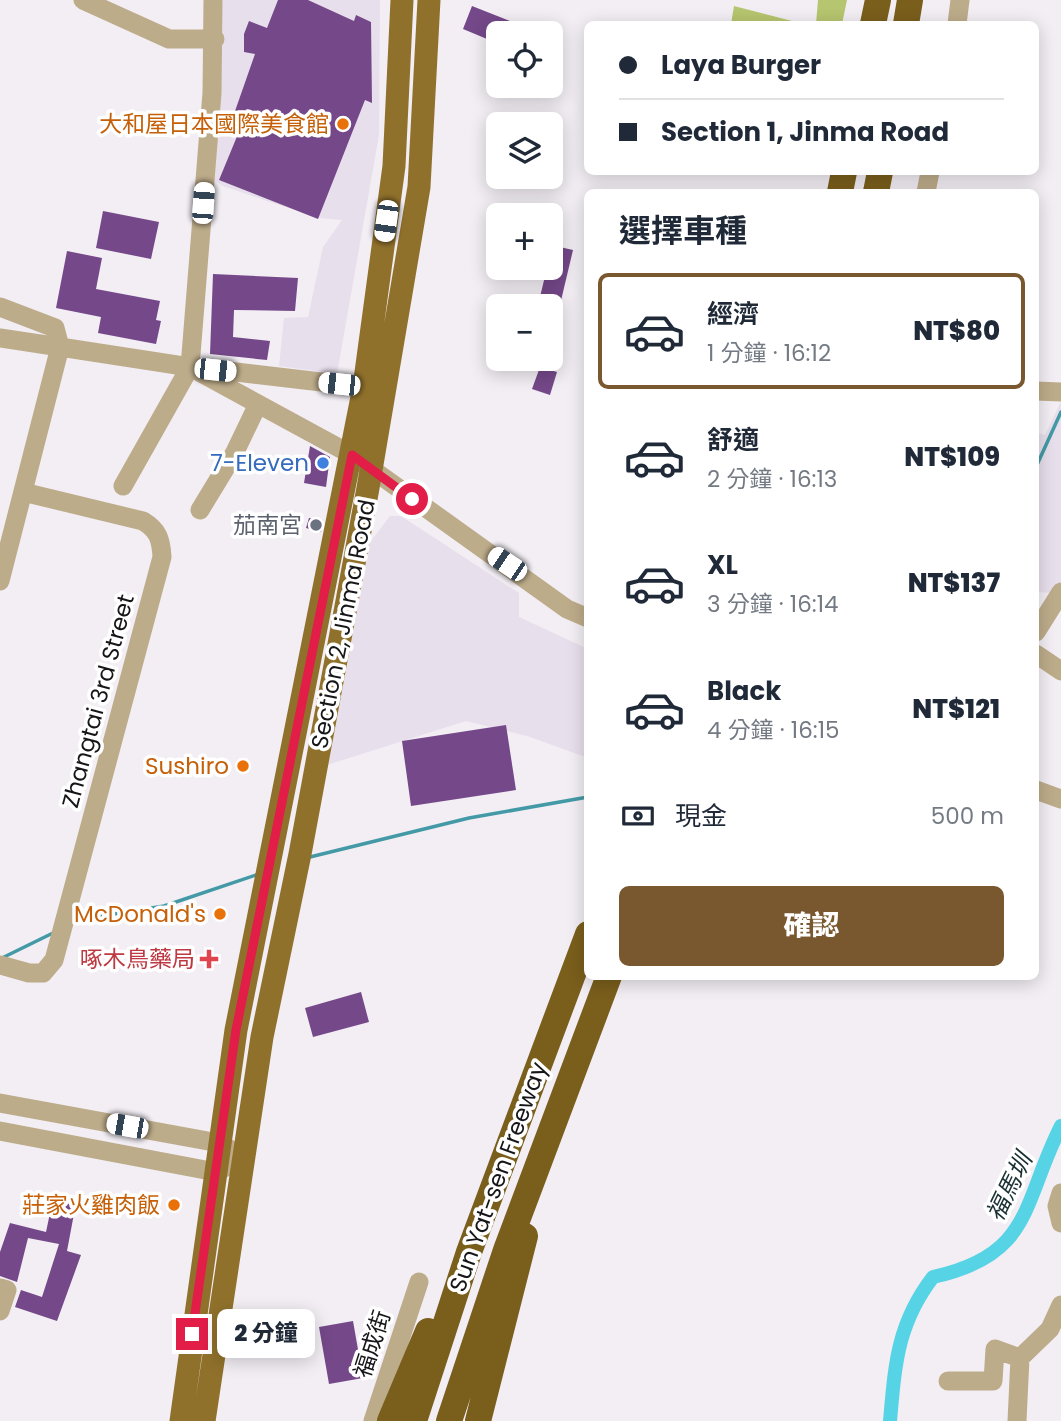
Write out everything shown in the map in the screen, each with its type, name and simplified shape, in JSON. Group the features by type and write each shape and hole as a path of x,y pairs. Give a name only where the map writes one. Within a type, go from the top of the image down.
{"highway":[{"path":"874,21 877,0"},
{"path":"906,21 910,0"},
{"name":"Sun Yat-sen Freeway","path":"414,1421 486,1204 584,945"},
{"name":"Sun Yat-sen Freeway","path":"449,1421 506,1250 607,980"},
{"path":"478,1421 523,1253 533,1177"},
{"path":"390,1421 417,1352 469,1252"}],"main road":[{"name":"Section 2, Jinma Road","path":"181,1421 236,1030 364,387 394,166 402,0"},
{"name":"Section 2, Jinma Road","path":"204,1421 262,1037 299,860 372,469 419,187 429,0"}],"street":[{"path":"83,0 169,39 215,39"},
{"path":"123,486 190,367 212,93 215,39 213,0"},
{"path":"957,21 960,0"},
{"path":"0,307 58,337 122,357 364,387"},
{"path":"0,338 58,337"},
{"path":"0,581 58,337"},
{"path":"190,367 352,455 567,609 584,616"},
{"path":"1039,391 1060,392"},
{"path":"200,510 234,454 258,404"},
{"name":"Zhangtai 3rd Street","path":"0,965 29,974 43,973 54,960 158,570 161,542 154,527 143,521 23,492"},
{"path":"1039,627 1061,592"},
{"path":"1039,656 1061,671"},
{"path":"1039,791 1061,799"},
{"path":"0,1103 219,1143 244,1158"},
{"path":"0,1131 216,1172 244,1158"},
{"path":"1061,1194 1057,1206 1061,1223"},
{"name":"福成街","path":"373,1421 419,1282"},
{"path":"0,1288 7,1290 0,1311"},
{"path":"1017,1421 1020,1358 1050,1329 1061,1305"},
{"path":"948,1381 993,1381 995,1349 1020,1358"}],"shaded area":[{"path":"213,0 380,0 379,135 337,374 279,366 284,318 308,317 323,247 342,220 320,218 270,202 223,186 204,174"},
{"path":"1061,401 1061,582 1052,593 1039,592 1039,434 1045,435"},
{"path":"390,516 401,516 519,593 519,617 584,647 584,757 527,736 466,721 327,765 368,545"}],"green space":[{"path":"818,0 847,0 843,21 816,21"},
{"path":"734,6 792,21 732,21"}],"building":[{"path":"278,0 308,0 354,21 356,15 371,22 372,103 365,100 318,219 219,180 238,134 228,131 255,54 244,52 244,34 249,21 267,28"},
{"path":"472,6 510,21 486,21 486,39 463,29"},
{"path":"103,211 159,222 151,259 96,248"},
{"path":"563,248 573,250 563,294 541,294 544,280 563,280"},
{"path":"67,251 102,258 96,289 160,301 156,320 161,321 156,344 98,333 101,317 56,308"},
{"path":"213,274 298,278 295,311 234,310 233,337 270,341 267,360 210,354"},
{"path":"539,371 557,372 550,395 532,389"},
{"path":"310,446 330,457 326,487 304,483"},
{"name":"茄南宮","path":"309,518 323,522 321,532 306,528"},
{"path":"506,725 516,790 411,806 402,741"},
{"path":"361,992 369,1022 313,1037 305,1008"},
{"path":"53,1199 76,1203 67,1251 81,1255 57,1321 15,1307 21,1290 42,1297 59,1244 28,1238 17,1282 0,1276 0,1252 10,1223 46,1232"},
{"path":"353,1321 363,1378 329,1384 319,1327"}],"waterway":[{"path":"1039,460 1061,412"},
{"path":"310,857 469,818 584,798"},
{"path":"71,924 82,919 164,906 259,874"},
{"path":"2,958 55,932"},
{"name":"福馬圳","path":"890,1421 900,1346 905,1328 921,1294 933,1277 966,1267 990,1255 1007,1240 1030,1202 1061,1126"}],"place":[{"name":"大和屋日本國際美食館","path":"343,124"},
{"name":"7-Eleven","path":"323,463"},
{"name":"茄南宮","path":"316,525"},
{"name":"Sushiro","path":"243,766"},
{"name":"McDonald's","path":"220,914"},
{"name":"啄木鳥藥局","path":"209,959"},
{"name":"莊家火雞肉飯","path":"174,1205"}],"route":[{"path":"192,1334 236,1030 352,455 412,499"}]}
